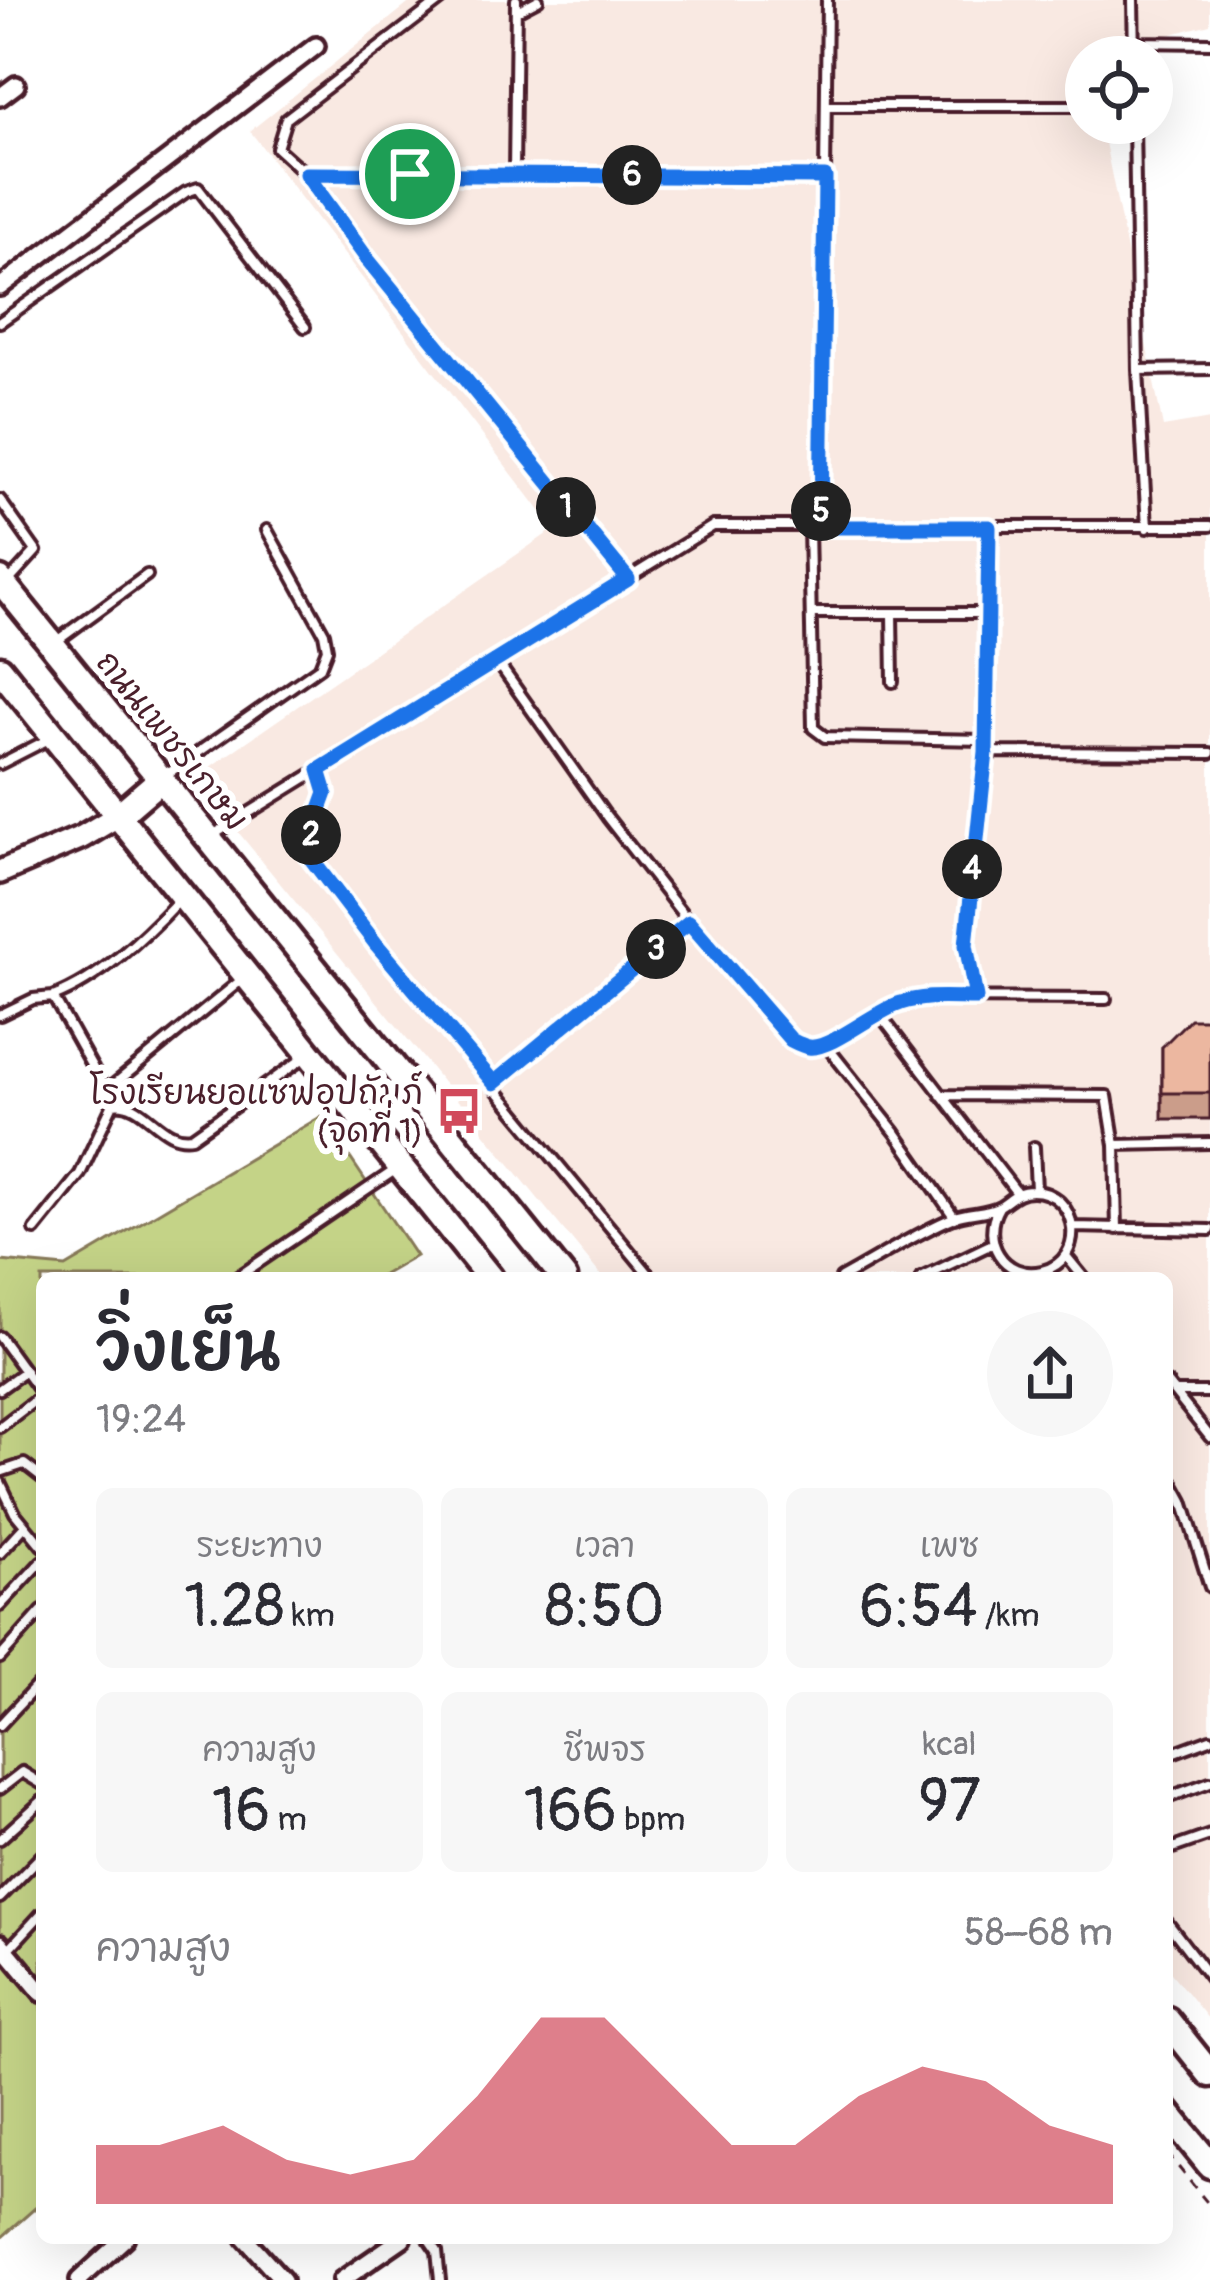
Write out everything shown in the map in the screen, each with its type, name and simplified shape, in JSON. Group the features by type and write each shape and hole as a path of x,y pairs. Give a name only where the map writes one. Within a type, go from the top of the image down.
{"main road":[{"name":"ถนนเพชรเกษม","path":"2,582 560,1272"},
{"path":"0,669 400,1167 479,1272"},
{"path":"118,814 162,778"},
{"path":"1173,2028 1210,2074"},
{"path":"1173,2119 1210,2165"}],"street":[{"path":"0,287 316,46"},
{"path":"0,98 16,85"},
{"path":"0,872 82,837 118,814"},
{"path":"3,1947 36,1986"},
{"path":"79,2280 118,2244"},
{"path":"251,2244 284,2280"},
{"path":"342,2280 394,2244"}],"lane":[{"path":"441,0 286,119 277,148 306,174 368,260 628,579"},
{"path":"514,173 516,5 538,0"},
{"path":"821,527 827,0"},
{"path":"1133,0 1134,36"},
{"path":"1173,43 1210,43"},
{"path":"828,106 1065,106"},
{"path":"1134,144 1138,370 1147,527"},
{"path":"306,174 825,177"},
{"path":"0,322 186,191 198,188 305,327"},
{"path":"1138,370 1210,369"},
{"path":"0,500 36,550 2,582"},
{"path":"209,837 713,526 1210,526"},
{"path":"809,527 813,728 817,734 986,740"},
{"path":"976,998 966,945 986,752 989,527"},
{"path":"162,778 320,667 327,649 324,633 267,530"},
{"path":"53,644 147,575"},
{"path":"811,613 989,614"},
{"path":"892,613 893,682"},
{"path":"496,660 607,817 791,1040 810,1048 824,1045 878,1012 922,998 1106,999"},
{"path":"0,764 54,736"},
{"path":"986,752 1210,753"},
{"path":"319,770 326,793 305,851 647,1272"},
{"path":"0,1015 33,999 68,991 149,932 183,896"},
{"path":"494,1083 689,922"},
{"path":"106,1091 246,976"},
{"path":"35,1229 80,1174 112,1104 53,997"},
{"path":"878,1012 1017,1193"},
{"path":"824,1045 895,1132 955,1218"},
{"path":"112,1104 129,1104 172,1135 192,1137 309,1054"},
{"path":"941,1095 1100,1094 1110,1103 1117,1229"},
{"path":"1114,1145 1210,1143"},
{"path":"1034,1147 1036,1190"},
{"path":"245,1272 400,1167"},
{"path":"852,1272 955,1218 999,1207 1017,1193 1036,1190 1057,1198 1073,1227 1066,1256 1051,1269 1037,1272"},
{"path":"999,1207 991,1225 992,1244 1015,1272"},
{"path":"1073,1227 1210,1230"},
{"path":"934,1272 992,1244"},
{"path":"1066,1256 1079,1272"},
{"path":"1013,1269 1027,1272"},
{"path":"0,1337 36,1387"},
{"path":"0,1389 25,1371"},
{"path":"1174,1391 1210,1392"},
{"path":"1174,1391 1210,1437"},
{"path":"0,1427 36,1400"},
{"path":"0,1472 24,1464 36,1473"},
{"path":"1173,1483 1210,1587"},
{"path":"1,1489 36,1539"},
{"path":"0,1553 25,1526"},
{"path":"0,1606 36,1567"},
{"path":"0,1658 36,1619"},
{"path":"0,1725 36,1686"},
{"path":"1173,1753 1210,1739"},
{"path":"0,1789 22,1772 36,1780"},
{"path":"1173,1796 1210,1782"},
{"path":"0,1839 36,1807"},
{"path":"1173,1848 1210,1835"},
{"path":"0,1898 36,1861"},
{"path":"3,1947 36,1918"},
{"path":"1173,1930 1210,1978"},
{"path":"432,2244 440,2280"}],"path":[{"path":"1173,2160 1210,2206"}],"shaded area":[{"path":"413,0 1210,0 1210,24 1164,36 1065,36 1065,144 1105,144 1163,427 1210,419 1210,2021 1173,1975 1173,1272 598,1272 194,778 554,529 250,131"}],"green space":[{"path":"322,1116 416,1256 388,1272 36,1272 36,2207 0,2239 0,1261 66,1267"}],"building":[{"path":"1190,1019 1210,1019 1210,1093 1162,1093 1162,1047"}],"place":[{"name":"โรงเรียนยอแซฟอุปถัมภ์ (จุดที่ 1)","path":"459,1111"}],"route":[{"path":"306,174 410,174 825,177 821,527 989,527 986,752 966,945 976,998 901,1003 810,1048 791,1040 766,1014 689,922 494,1083 376,944 305,851 326,793 319,770 628,579 368,260 306,174"}]}
